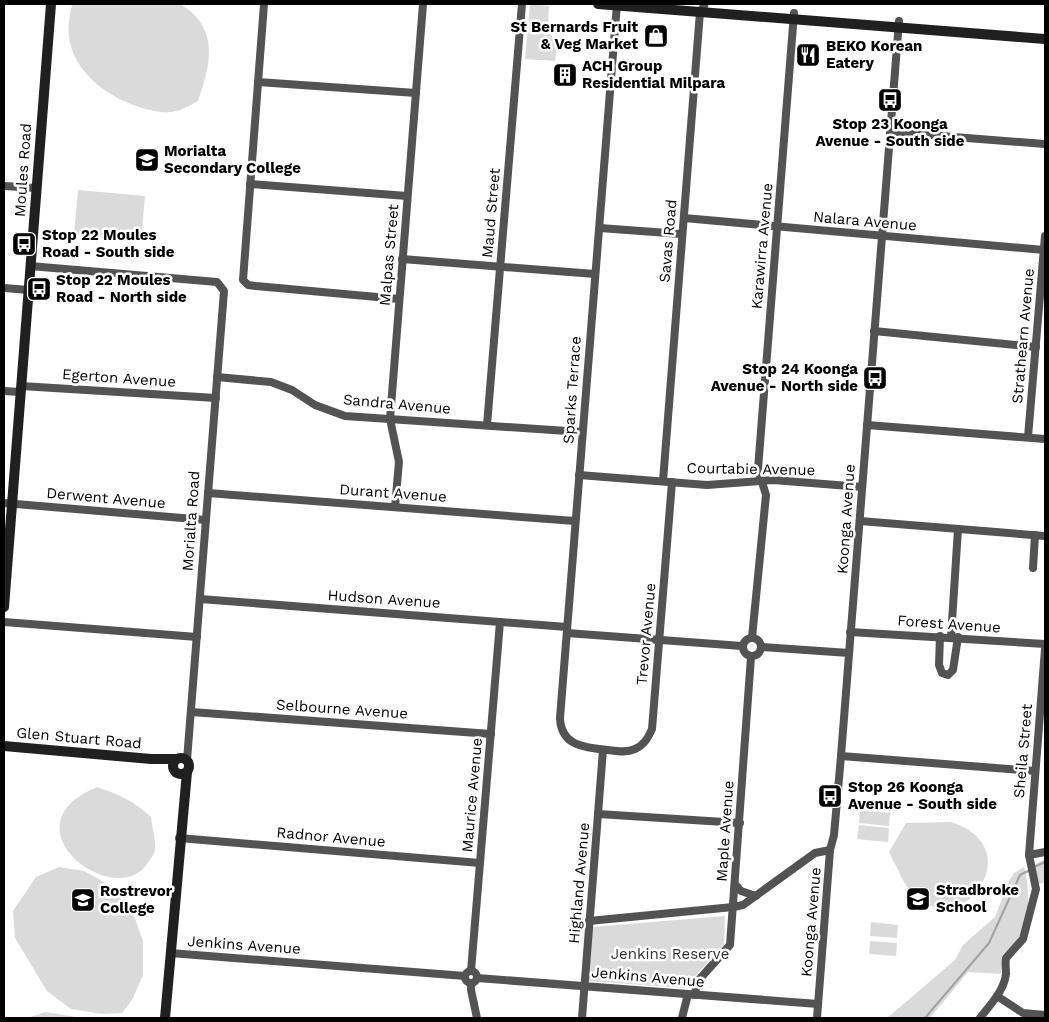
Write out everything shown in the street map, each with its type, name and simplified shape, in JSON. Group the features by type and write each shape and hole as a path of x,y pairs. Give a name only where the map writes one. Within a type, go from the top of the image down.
{"main road":[{"name":"Moules Road","path":"4,607 8,504 21,389 51,4"},
{"path":"598,4 703,7"},
{"path":"684,4 794,16 1045,32"},
{"path":"899,24 1045,39"},
{"name":"Glen Stuart Road","path":"4,746 151,759 178,765"},
{"name":"Morialta Road","path":"165,1018 179,838 189,765 178,765 183,800"}],"street":[{"path":"264,4 242,272 244,282 248,285 265,288 399,299"},
{"name":"Malpas Street","path":"395,507 399,462 390,419 423,4"},
{"name":"Maud Street","path":"488,425 522,4"},
{"name":"Sparks Terrace","path":"603,750 575,745 568,740 560,726 617,4"},
{"name":"Savas Road","path":"663,481 681,234 703,7"},
{"name":"Karawirra Avenue","path":"761,481 758,469 794,16"},
{"name":"Koonga Avenue","path":"817,1018 830,850 834,835 841,756 899,24"},
{"path":"258,82 416,93"},
{"path":"890,132 1045,144"},
{"path":"250,184 407,196"},
{"path":"4,186 36,188"},
{"name":"Nalara Avenue","path":"684,218 1044,250"},
{"path":"600,228 681,234"},
{"name":"Strathearn Avenue","path":"1028,437 1045,236"},
{"path":"402,259 595,274"},
{"name":"Morialta Road","path":"30,266 217,282 222,285 224,291 191,712 178,765"},
{"path":"4,288 29,290"},
{"path":"874,331 1036,347"},
{"name":"Sandra Avenue","path":"217,376 271,382 292,390 315,405 345,416 582,432"},
{"name":"Egerton Avenue","path":"4,391 21,389 216,398"},
{"path":"867,425 1045,439"},
{"name":"Courtabie Avenue","path":"579,475 707,485 761,481 862,487"},
{"path":"752,638 766,496 761,481"},
{"name":"Trevor Avenue","path":"603,750 626,752 642,744 648,738 652,729 672,482"},
{"name":"Durant Avenue","path":"208,493 575,521"},
{"name":"Derwent Avenue","path":"8,504 206,520"},
{"path":"860,522 1045,536"},
{"path":"940,636 939,665 942,672 948,675 953,670 958,529"},
{"path":"1033,568 1035,535"},
{"name":"Hudson Avenue","path":"200,598 500,622 742,646"},
{"path":"4,622 197,637"},
{"name":"Maurice Avenue","path":"468,974 480,863 500,622"},
{"name":"Forest Avenue","path":"850,632 940,636 1045,644"},
{"path":"752,638 759,642 761,647 759,653 751,657 744,652 742,646 747,639 752,638"},
{"path":"761,647 849,653"},
{"name":"Sheila Street","path":"1036,889 1029,855 1045,649"},
{"name":"Maple Avenue","path":"682,1018 697,982 730,945 751,657"},
{"name":"Selbourne Avenue","path":"191,712 491,734"},
{"name":"Highland Avenue","path":"582,1018 603,750"},
{"path":"841,756 1035,771"},
{"path":"598,814 740,824"},
{"name":"Radnor Avenue","path":"179,838 480,863"},
{"path":"590,921 733,907 744,904 815,853 830,850"},
{"path":"1029,855 1045,852"},
{"path":"735,884 741,891 756,896"},
{"path":"980,1018 997,996 1006,975 1006,958 1024,939 1036,889 1045,886"},
{"name":"Jenkins Avenue","path":"170,953 468,974"},
{"path":"468,974 466,980 474,981 470,990 477,1018"},
{"name":"Jenkins Avenue","path":"474,981 584,986 818,1004"},
{"path":"997,996 1023,1013 1045,1015"}],"green space":[{"path":"73,4 180,4 193,14 202,24 207,35 209,48 209,60 198,101 176,111 162,112 128,103 112,95 97,84 84,71 75,56 69,40 69,22"},
{"path":"530,4 549,6 548,24 550,32 554,40 563,41 563,46 557,46 555,61 525,59"},
{"path":"78,190 145,196 141,241 74,235"},
{"path":"97,787 126,799 151,817 155,851 149,861 134,875 115,878 94,872 75,859 63,842 60,823 70,804"},
{"path":"860,810 890,813 889,826 859,823"},
{"path":"951,822 971,832 984,847 988,856 985,877 974,895 964,903 952,908 918,903 904,882 889,852 906,823"},
{"path":"859,825 889,828 888,842 857,839"},
{"path":"1045,859 1045,882 1038,884 1034,865"},
{"path":"59,867 84,871 111,886 134,916 143,941 143,975 132,1000 122,1013 102,1014 71,1009 47,991 15,938 13,911 36,877"},
{"path":"1024,867 1028,894 1027,913 1018,939 1002,956 1001,974 968,972 930,1018 887,1018 955,960 963,945 995,917 1009,881 1014,873"},
{"name":"Jenkins Reserve","path":"725,916 724,945 684,988 588,981 592,927"},
{"path":"871,922 898,925 897,938 870,936"},
{"path":"870,941 897,943 896,956 869,954"},
{"path":"46,1012 76,1017 78,1018 27,1018"}],"waterway":[{"path":"1034,867 1045,862"},
{"path":"925,1018 989,943 1020,875 1030,870"}],"place":[{"name":"St Bernards Fruit & Veg Market","path":"656,36"},
{"name":"BEKO Korean Eatery","path":"808,55"},
{"name":"ACH Group Residential Milpara","path":"565,75"},
{"name":"Stop 23 Koonga Avenue - South side","path":"890,100"},
{"name":"Morialta Secondary College","path":"147,160"},
{"name":"Stop 22 Moules Road - South side","path":"24,244"},
{"name":"Stop 22 Moules Road - North side","path":"39,289"},
{"name":"Stop 24 Koonga Avenue - North side","path":"875,378"},
{"name":"Stop 26 Koonga Avenue - South side","path":"830,796"},
{"name":"Stradbroke School","path":"918,899"},
{"name":"Rostrevor College","path":"83,900"}]}
